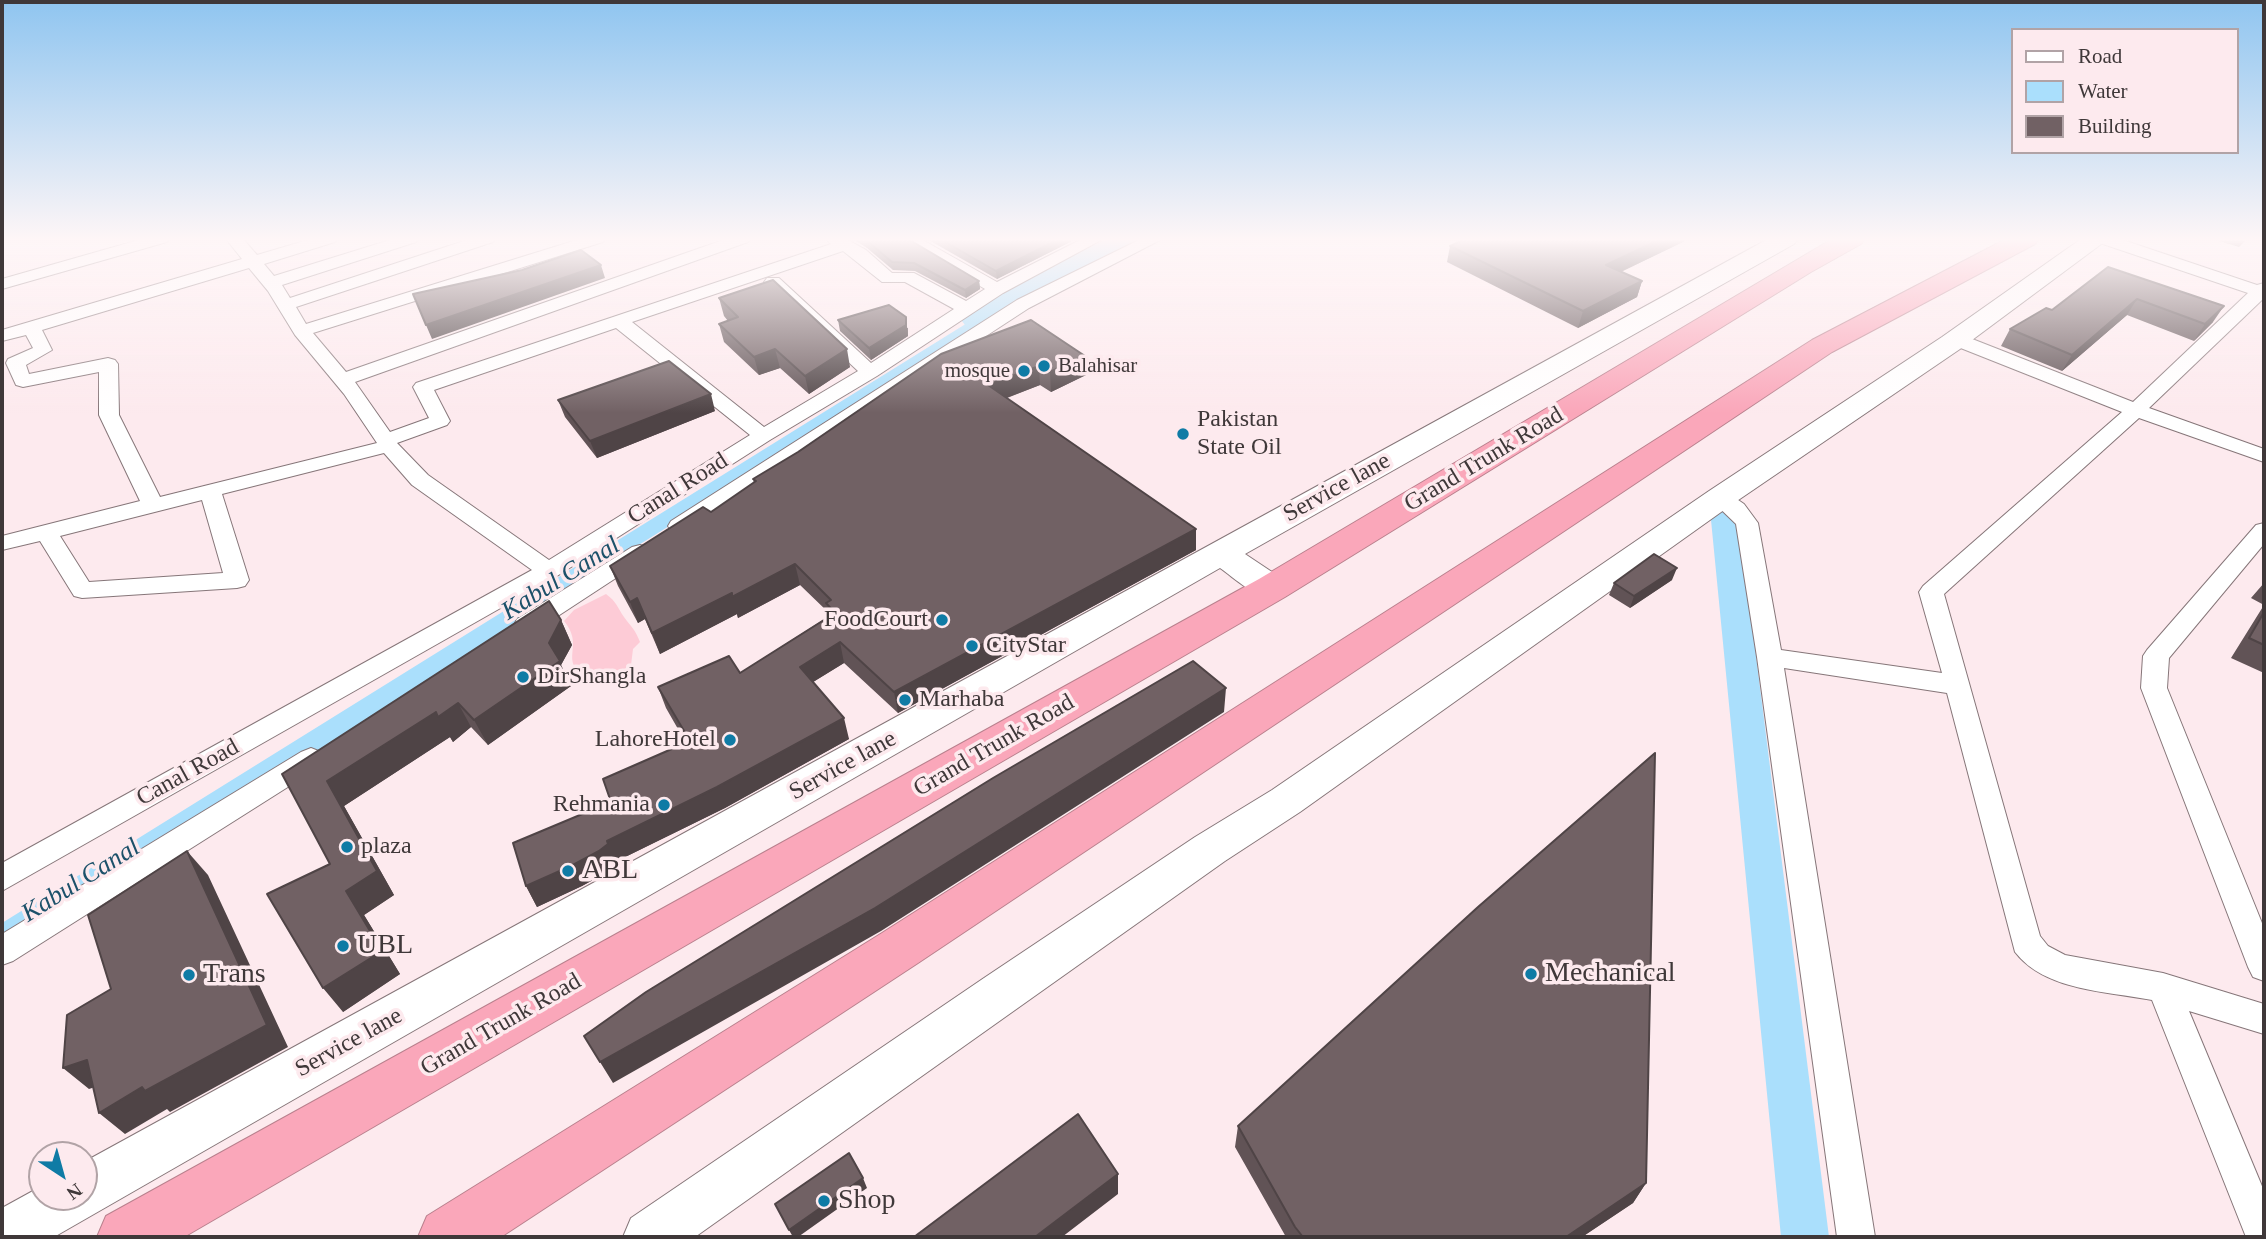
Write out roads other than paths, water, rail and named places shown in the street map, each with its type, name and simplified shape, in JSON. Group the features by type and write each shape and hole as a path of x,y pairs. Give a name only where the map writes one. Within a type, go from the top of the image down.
{"highway":[{"name":"Grand Trunk Road","path":"127,1237 1272,588 1717,297"},
{"path":"1822,346 1876,297"},
{"path":"449,1237 901,948 1822,346 1916,297"}],"street":[{"path":"2,336 135,297"},
{"path":"280,297 301,331 343,380 387,443 420,480 549,571"},
{"path":"285,305 310,297"},
{"path":"301,331 410,297"},
{"path":"343,380 578,297"},
{"path":"2,543 387,443 440,421 424,387 692,297"},
{"path":"789,297 870,372"},
{"path":"945,297 968,309"},
{"name":"Canal Road","path":"2,878 549,571 870,372 986,297"},
{"path":"502,640 1037,297"},
{"name":"Service lane","path":"98,1183 1221,553 1701,297"},
{"path":"650,1237 1000,993 1210,849 1286,801 1720,498 2014,297"},
{"path":"2257,297 2136,410 1931,592 2026,942 2038,956 2060,968 2163,988 2264,1019"},
{"path":"619,321 763,436"},
{"path":"31,327 43,350 15,363 23,381 108,364 109,415 152,505"},
{"path":"1955,339 2136,410 2264,456"},
{"path":"46,531 82,590 237,580 210,490"},
{"path":"1720,498 1736,509 1747,523 1770,657 1856,1237"},
{"path":"2264,530 2156,656 2154,688 2264,967"},
{"path":"1221,553 1272,588"},
{"path":"1770,657 1958,685"},
{"path":"2,951 329,747"},
{"path":"2163,988 2264,1235"},
{"path":"2,1237 49,1211"}],"water":[{"path":"1009,297 1016,304 948,352 581,581 306,762 2,954 2,923"}],"waterway":[{"name":"Kabul Canal","path":"973,320 1009,297"},
{"path":"1725,520 1805,1237"}],"place":[{"name":"Balahisar","path":"1044,366"},
{"name":"mosque","path":"1024,371"},
{"name":"Pakistan State Oil","path":"1183,434"},
{"name":"FoodCourt","path":"942,620"},
{"name":"CityStar","path":"972,646"},
{"name":"DirShangla","path":"523,677"},
{"name":"Marhaba","path":"905,700"},
{"name":"LahoreHotel","path":"730,740"},
{"name":"Rehmania","path":"664,805"},
{"name":"plaza","path":"347,847"},
{"name":"ABL","path":"568,871"},
{"name":"UBL","path":"343,946"},
{"name":"Mechanical","path":"1531,974"},
{"name":"Trans","path":"189,975"},
{"name":"Shop","path":"824,1201"}]}
